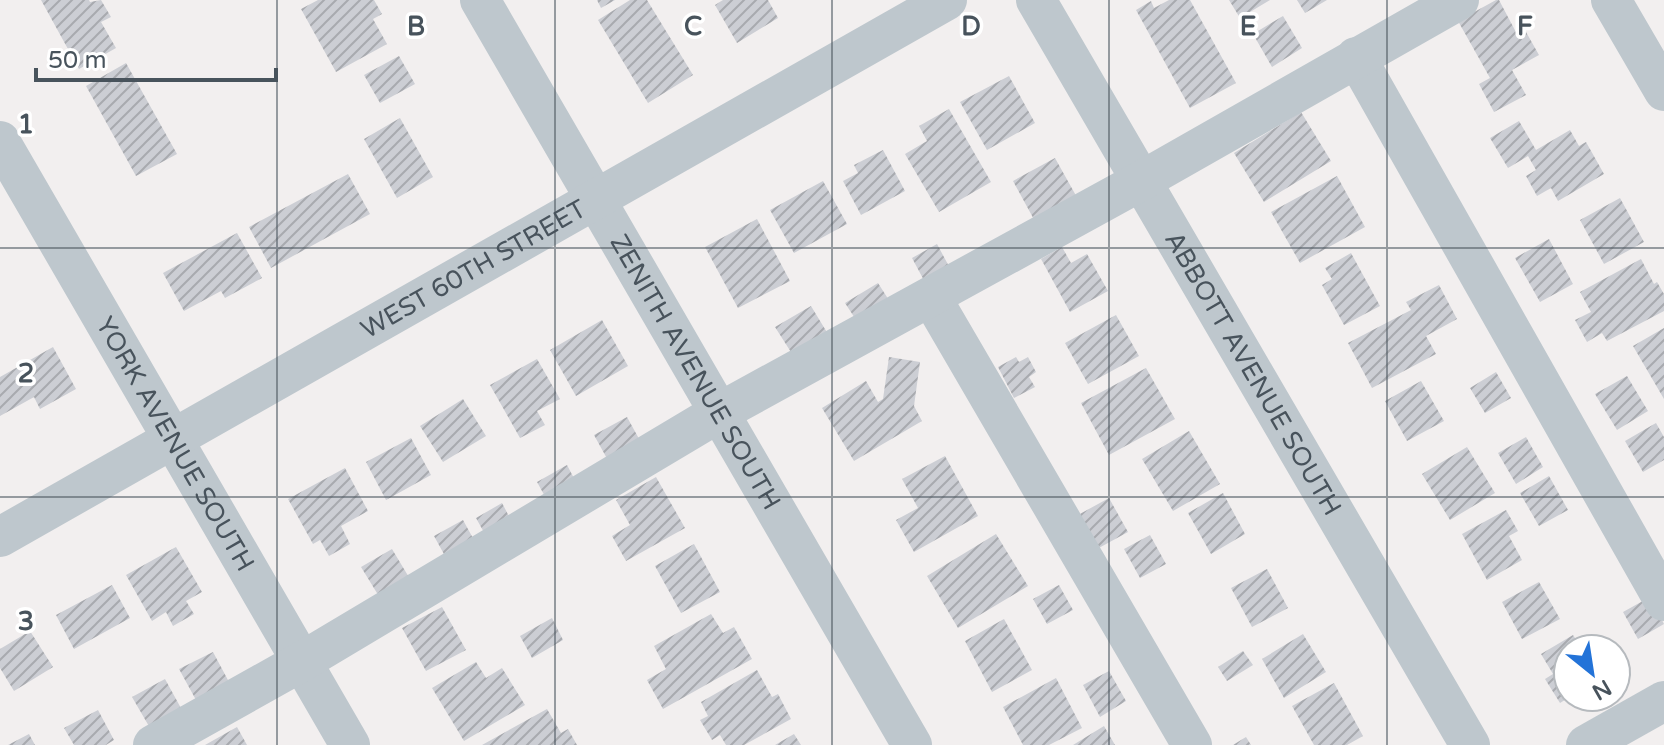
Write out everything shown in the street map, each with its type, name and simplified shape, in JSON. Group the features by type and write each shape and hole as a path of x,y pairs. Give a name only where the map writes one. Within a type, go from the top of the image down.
{"street":[{"name":"ZENITH AVENUE SOUTH","path":"480,0 912,745"},
{"name":"WEST 60TH STREET","path":"0,537 947,0"},
{"name":"ABBOTT AVENUE SOUTH","path":"1036,0 1470,745"},
{"path":"153,745 301,662 720,412 1141,181 1459,0"},
{"path":"1611,0 1664,91"},
{"path":"1356,57 1664,601"},
{"name":"YORK AVENUE SOUTH","path":"0,141 350,745"},
{"path":"931,297 1192,745"},
{"path":"1586,745 1664,701"}],"building":[{"path":"41,0 101,0 111,17 101,22 116,48 79,69"},
{"path":"318,0 374,0 382,14 373,19 387,44 336,72 301,9"},
{"path":"597,0 615,0 601,8"},
{"path":"630,0 647,0 693,75 648,103 598,20"},
{"path":"723,0 768,0 778,18 737,43 715,5"},
{"path":"1169,0 1190,0 1236,83 1190,108 1136,10 1151,1 1154,8"},
{"path":"1229,0 1270,0 1240,18"},
{"path":"1297,0 1327,0 1305,13"},
{"path":"1499,0 1518,36 1526,32 1539,55 1512,70 1526,95 1494,112 1479,84 1490,78 1458,21"},
{"path":"1283,16 1302,48 1272,67 1253,34"},
{"path":"399,56 415,84 380,103 364,75"},
{"path":"126,63 177,154 136,176 86,86"},
{"path":"1009,76 1035,123 987,150 960,102"},
{"path":"949,109 991,182 939,212 905,154 927,141 919,126"},
{"path":"1301,112 1331,161 1264,202 1234,153"},
{"path":"400,118 433,177 397,198 364,139"},
{"path":"1519,121 1536,150 1570,130 1579,146 1586,142 1604,174 1558,201 1551,188 1537,196 1526,176 1536,170 1528,156 1508,168 1490,138"},
{"path":"883,150 905,191 861,215 843,181 858,173 854,165"},
{"path":"1055,158 1079,201 1037,225 1013,181"},
{"path":"348,174 370,214 271,268 249,227"},
{"path":"1337,176 1365,227 1300,263 1271,212"},
{"path":"823,181 847,224 794,253 770,210"},
{"path":"1620,198 1644,242 1604,264 1580,220"},
{"path":"757,219 790,281 738,308 705,247"},
{"path":"237,233 262,278 225,298 221,291 184,311 163,273"},
{"path":"1549,239 1573,284 1540,302 1515,258"},
{"path":"937,244 952,272 927,286 912,258"},
{"path":"1062,247 1071,263 1087,254 1108,291 1070,312 1041,259"},
{"path":"1351,253 1380,306 1344,325 1322,285 1332,279 1325,268"},
{"path":"1641,259 1654,284 1657,282 1664,294 1664,311 1607,341 1602,333 1587,342 1575,320 1591,312 1580,292"},
{"path":"878,283 892,305 860,326 845,303"},
{"path":"1439,285 1457,319 1426,336 1436,354 1372,388 1348,343 1411,310 1406,302"},
{"path":"811,306 831,339 796,360 775,327"},
{"path":"1116,315 1139,356 1088,384 1065,343"},
{"path":"602,320 628,366 576,396 550,350"},
{"path":"1664,328 1664,399 1633,346"},
{"path":"53,347 76,389 40,409 34,397 0,416 0,377"},
{"path":"889,357 920,362 914,406 922,421 854,461 822,408 866,381 878,402 883,399"},
{"path":"1016,357 1019,362 1028,357 1036,372 1029,377 1035,387 1014,398 998,367"},
{"path":"537,359 560,399 537,411 545,425 520,438 490,385"},
{"path":"1146,368 1175,419 1109,455 1081,403"},
{"path":"1496,372 1511,398 1485,413 1470,388"},
{"path":"1627,376 1648,411 1617,430 1595,394"},
{"path":"1421,381 1444,421 1407,441 1385,401"},
{"path":"463,399 486,436 443,462 420,426"},
{"path":"627,417 643,446 610,464 594,435"},
{"path":"1656,423 1664,437 1664,460 1643,472 1625,441"},
{"path":"1189,431 1220,484 1173,511 1142,459"},
{"path":"1526,437 1543,467 1516,484 1498,453"},
{"path":"411,438 431,475 386,500 366,462"},
{"path":"1467,447 1495,493 1450,520 1422,474"},
{"path":"945,456 978,516 914,552 896,520 918,508 902,479"},
{"path":"567,465 577,484 547,500 537,482"},
{"path":"345,468 368,511 341,526 350,544 329,556 320,540 313,544 288,499"},
{"path":"1549,476 1568,510 1539,526 1520,493"},
{"path":"656,477 685,528 626,561 612,536 630,525 616,500"},
{"path":"1223,493 1245,534 1211,554 1188,513"},
{"path":"1109,498 1128,532 1097,549 1078,515"},
{"path":"502,503 512,522 486,536 476,518"},
{"path":"1506,510 1518,531 1509,536 1522,560 1487,580 1462,534"},
{"path":"463,520 474,540 445,556 434,536"},
{"path":"996,534 1028,586 958,628 927,576"},
{"path":"1150,535 1166,564 1140,578 1124,549"},
{"path":"694,544 720,592 681,613 655,566"},
{"path":"176,547 202,592 186,601 194,614 173,626 166,612 152,621 126,575"},
{"path":"392,549 410,579 380,598 361,567"},
{"path":"1267,569 1288,608 1252,627 1231,588"},
{"path":"1539,582 1560,619 1522,639 1502,602"},
{"path":"112,585 130,618 74,649 56,615"},
{"path":"1059,585 1073,610 1047,624 1033,599"},
{"path":"1650,597 1664,624 1638,639 1623,612"},
{"path":"442,607 466,650 426,671 402,628"},
{"path":"711,614 723,633 734,627 752,659 663,709 647,680 666,669 654,646"},
{"path":"552,618 563,640 532,658 520,636"},
{"path":"1004,619 1032,670 992,692 965,641"},
{"path":"30,631 53,667 14,691 0,668 0,649"},
{"path":"1303,634 1326,672 1284,698 1262,659"},
{"path":"1552,647 1552,672 1541,654"},
{"path":"1243,651 1253,665 1227,681 1218,667"},
{"path":"213,652 229,682 196,700 179,669"},
{"path":"476,662 486,678 502,668 525,705 464,741 432,688"},
{"path":"757,670 772,697 778,694 791,719 744,745 726,745 720,735 712,740 700,720 708,716 701,702"},
{"path":"1109,671 1126,701 1100,717 1083,685"},
{"path":"1552,675 1552,690 1545,679"},
{"path":"1056,678 1082,728 1049,745 1023,745 1003,707"},
{"path":"165,679 182,710 150,728 132,697"},
{"path":"1334,683 1363,736 1347,745 1314,745 1292,706"},
{"path":"547,709 561,733 568,729 577,745 482,745"},
{"path":"98,710 114,740 106,745 74,745 64,728"},
{"path":"1104,726 1115,745 1073,745"},
{"path":"237,727 247,745 205,745"},
{"path":"29,734 35,745 8,745"},
{"path":"794,734 801,745 775,745"},
{"path":"1246,737 1251,745 1233,745"}]}
